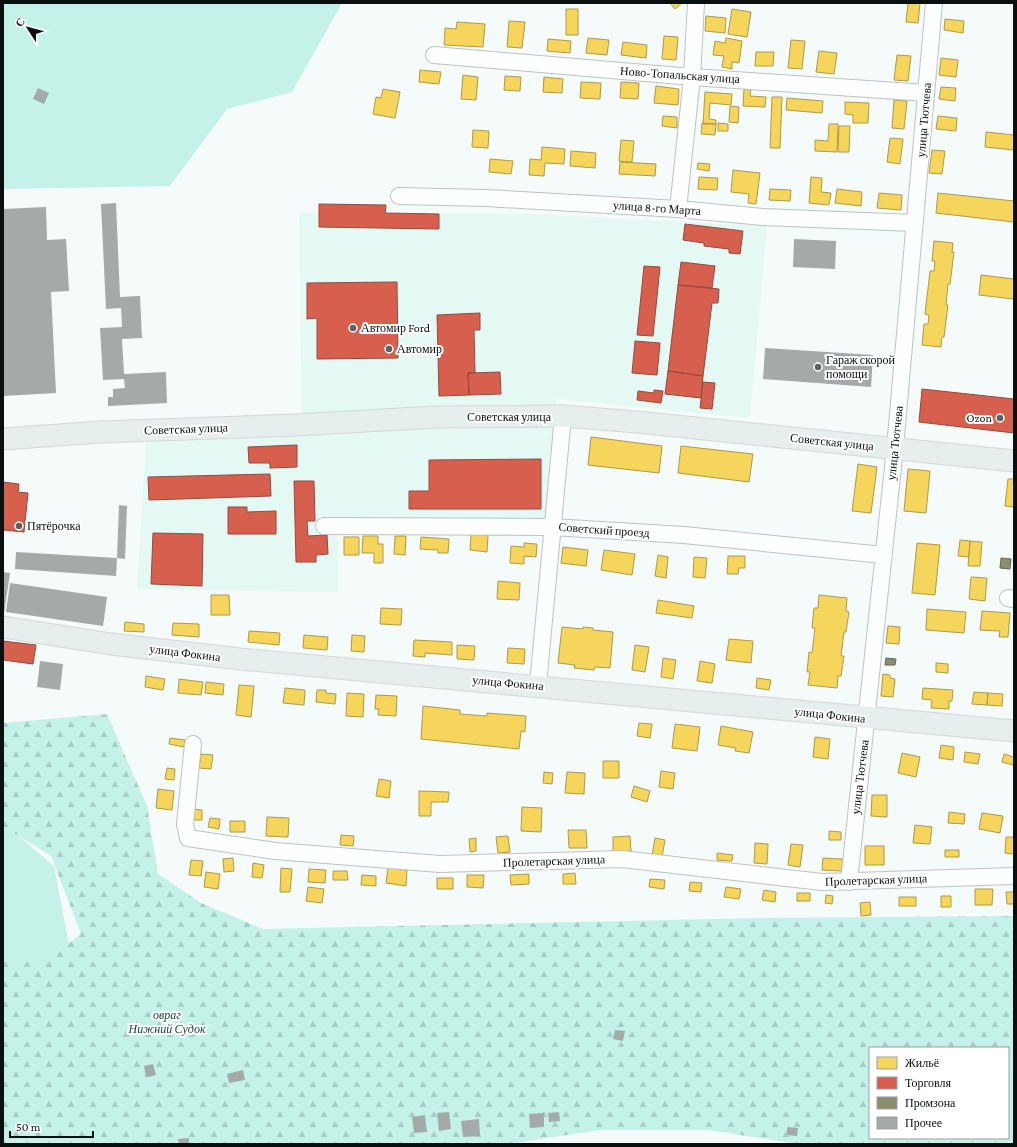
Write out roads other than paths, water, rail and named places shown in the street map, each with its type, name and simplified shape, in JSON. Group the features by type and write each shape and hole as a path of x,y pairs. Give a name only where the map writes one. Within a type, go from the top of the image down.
{"main road":[{"name":"Советская улица","path":"3,439 100,432 295,425 436,417 562,416 645,423 1014,461"},
{"name":"улица Фокина","path":"3,627 111,644 240,659 387,674 538,686 1014,731"}],"street":[{"path":"678,208 692,76 696,3"},
{"name":"улица Тютчева","path":"849,882 895,448 934,3"},
{"name":"Ново-Топальская улица","path":"434,55 926,93"},
{"name":"улица 8-го Марта","path":"399,196 486,198 678,208 763,217 915,223"},
{"path":"538,686 562,416"},
{"name":"Советский проезд","path":"324,526 552,527 684,535 883,555"},
{"name":"Пролетарская улица","path":"192,744 185,824 188,838 275,851 440,864 622,859 822,882 1014,876"}],"place":[{"name":"Автомир Ford","path":"353,328"},
{"name":"Автомир","path":"389,349"},
{"name":"Гараж скорой помощи","path":"818,367"},
{"name":"Ozon","path":"1000,418"},
{"name":"Пятёрочка","path":"19,526"}],"park label":[{"name":"овраг Нижний Судок","path":"167,1022"}]}
